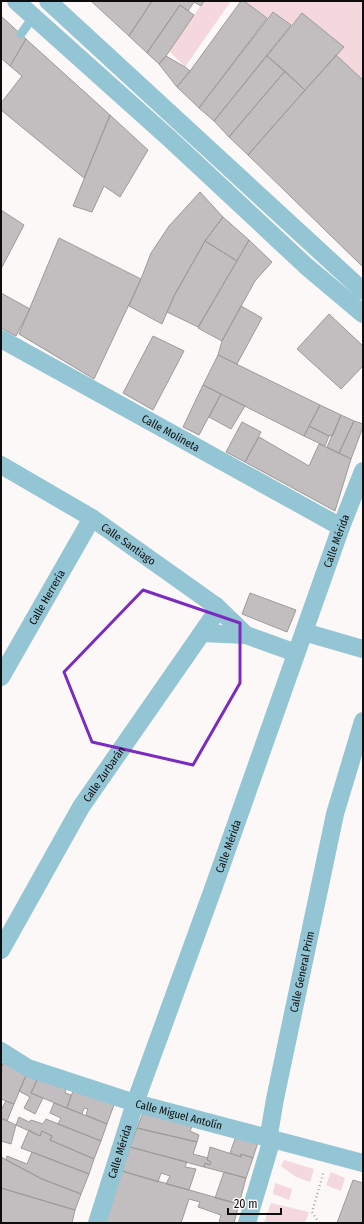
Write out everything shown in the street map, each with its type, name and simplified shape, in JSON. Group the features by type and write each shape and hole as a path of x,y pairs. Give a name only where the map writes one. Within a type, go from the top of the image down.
{"street":[{"path":"16,1 170,139 306,266 363,314"},
{"path":"48,1 363,291"},
{"name":"Calle Molineta","path":"1,339 341,527"},
{"name":"Calle Santiago","path":"1,465 92,518 216,606 246,635"},
{"name":"Calle Mérida","path":"97,1223 135,1103 213,889 341,527 363,471"},
{"name":"Calle Herrería","path":"1,676 92,518"},
{"name":"Calle Zurbarán","path":"1,950 81,807 213,617 216,606"},
{"path":"304,632 363,649"},
{"name":"Calle Santiago","path":"202,633 246,635 296,653"},
{"name":"Calle General Prim","path":"247,1223 272,1139 269,1134 275,1099 335,814 363,722"},
{"name":"Calle Miguel Antolín","path":"1,1051 28,1068 135,1103 363,1163"}],"lane":[{"path":"21,34 33,17"}],"path":[{"path":"319,1223 312,1212 328,1154"}],"highlighted area":[{"path":"143,590 240,623 240,683 193,765 92,742 64,672"}],"shaded area":[{"path":"204,1 231,1 185,67 169,51"},
{"path":"244,1 363,1 363,80 336,55 302,13 291,25 273,12 267,18"},
{"path":"284,1160 314,1169 310,1182 296,1177 281,1166"},
{"path":"331,1172 345,1178 341,1191 326,1185"},
{"path":"275,1183 292,1189 289,1200 273,1194"},
{"path":"271,1203 309,1212 305,1223 264,1223"}],"building":[{"path":"91,1 152,1 129,36"},
{"path":"152,1 204,1 201,6 194,2 188,11 180,5 147,53 129,36"},
{"path":"241,1 244,1 267,18 199,108 177,87"},
{"path":"180,5 194,15 159,64 147,53"},
{"path":"273,12 291,25 214,121 199,108"},
{"path":"302,13 344,47 305,90 267,56"},
{"path":"1,16 26,39 10,66 2,59 1,60"},
{"path":"26,39 110,115 84,178 1,110 1,103 22,76 10,66"},
{"path":"336,55 363,80 363,267 248,155"},
{"path":"166,56 190,71 177,87 159,64"},
{"path":"267,56 285,71 229,137 214,121"},
{"path":"285,71 305,90 248,155 229,137"},
{"path":"110,115 148,150 120,197 104,186 92,212 73,206"},
{"path":"200,192 223,217 205,241 174,296 162,324 129,306 151,253 169,226"},
{"path":"1,210 24,225 1,269"},
{"path":"223,217 249,240 237,261 205,241"},
{"path":"59,238 141,279 94,379 19,334"},
{"path":"249,240 272,262 255,281 222,341 198,328"},
{"path":"205,241 237,261 198,327 167,312 174,296"},
{"path":"1,293 30,309 16,336 1,328"},
{"path":"241,306 262,318 237,364 218,355 222,341"},
{"path":"329,314 363,346 363,366 341,389 297,349"},
{"path":"153,336 184,351 153,410 123,393"},
{"path":"218,355 320,405 304,436 203,385"},
{"path":"203,385 221,394 199,435 183,427"},
{"path":"221,394 245,406 231,429 209,417"},
{"path":"320,405 341,415 333,435 329,436 309,426"},
{"path":"341,415 354,421 339,453 327,447"},
{"path":"354,421 363,424 363,427 351,459 339,453"},
{"path":"242,422 261,432 245,462 226,452"},
{"path":"309,426 329,436 325,446 304,436"},
{"path":"259,437 309,466 319,444 351,459 335,511 245,462"},
{"path":"250,593 296,610 287,632 242,614"},
{"path":"3,1063 27,1073 14,1104 1,1099 1,1069"},
{"path":"27,1073 39,1076 31,1093 43,1098 35,1114 24,1108 30,1097 19,1091"},
{"path":"39,1076 67,1085 65,1093 71,1095 67,1108 31,1093"},
{"path":"74,1088 115,1102 107,1124 86,1115 88,1109 84,1108 82,1114 67,1108"},
{"path":"6,1101 14,1104 7,1121 1,1118 1,1107 2,1108"},
{"path":"54,1103 107,1124 101,1141 58,1124 61,1118 50,1113"},
{"path":"144,1110 193,1124 190,1131 199,1135 197,1142 137,1128"},
{"path":"19,1117 29,1122 31,1120 43,1124 46,1119 101,1141 94,1159 50,1140 52,1136 42,1131 40,1136 16,1125"},
{"path":"1,1118 16,1125 11,1144 1,1141"},
{"path":"137,1128 197,1142 193,1154 208,1158 207,1160 211,1162 210,1165 205,1163 204,1167 130,1147"},
{"path":"29,1130 40,1136 42,1131 52,1136 50,1140 94,1159 89,1174 21,1148"},
{"path":"236,1136 258,1142 253,1158 241,1154 241,1157 230,1153"},
{"path":"130,1147 187,1162 185,1167 196,1169 189,1190 166,1184 170,1176 161,1173 158,1182 122,1171"},
{"path":"210,1147 241,1157 241,1154 253,1158 246,1178 204,1167 205,1163 210,1165 211,1162 207,1160"},
{"path":"32,1152 89,1174 81,1194 42,1179 6,1160 7,1156 27,1164"},
{"path":"1,1157 42,1179 81,1194 75,1210 1,1188"},
{"path":"122,1171 239,1204 234,1223 219,1223 221,1215 198,1207 200,1202 189,1199 181,1223 104,1223"},
{"path":"224,1172 246,1178 239,1204 215,1198"},
{"path":"353,1180 363,1183 363,1223 337,1223"},
{"path":"1,1188 75,1210 72,1223 1,1223"}]}
